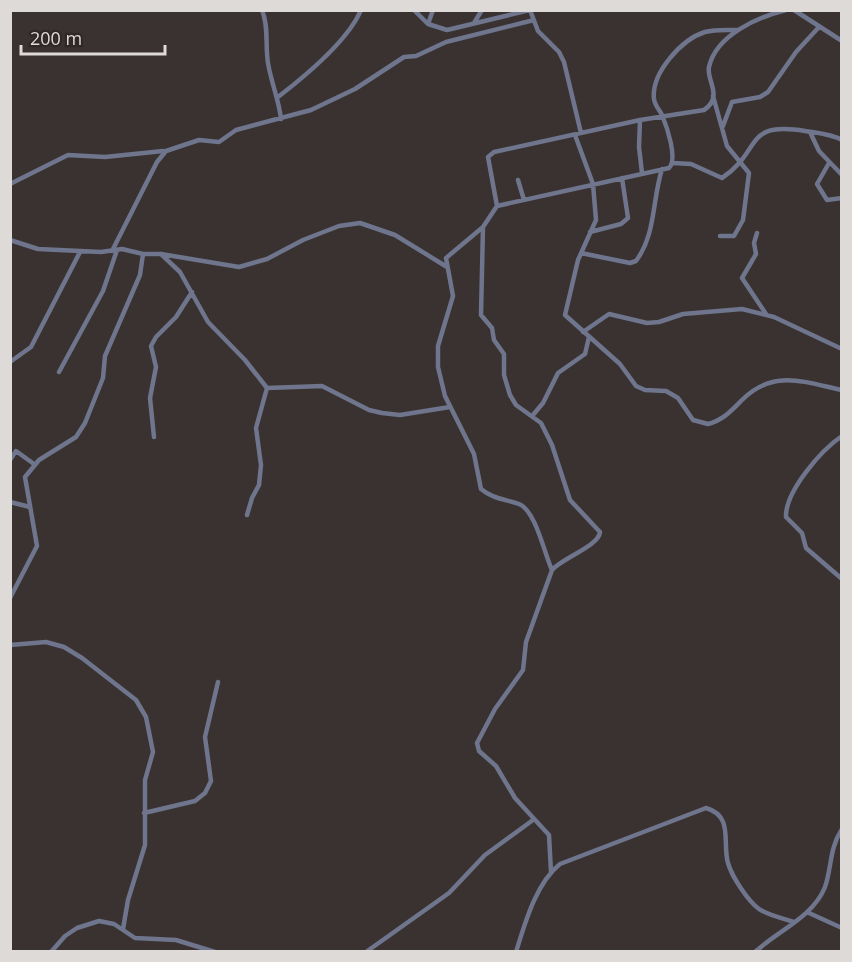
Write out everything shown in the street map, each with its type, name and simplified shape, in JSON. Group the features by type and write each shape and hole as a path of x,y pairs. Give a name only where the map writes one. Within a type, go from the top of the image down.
{"street":[{"path":"262,10 265,21 268,67 278,97 281,119"},
{"path":"278,97 327,53 361,10"},
{"path":"414,10 428,24 447,30 530,11 538,31 558,52 564,63 578,134 592,184 596,220 581,253 565,312 567,318 620,364 636,386 645,390 666,391 678,398 691,417 701,424 720,420 764,384 794,380 842,390"},
{"path":"428,24 433,10"},
{"path":"474,23 482,10"},
{"path":"673,163 662,116 655,105 654,92 664,68 676,52 703,32 737,30 786,10"},
{"path":"794,10 842,41"},
{"path":"10,184 68,155 105,157 166,151 199,140 219,142 236,130 311,110 355,89 400,58 412,57 446,42 534,20"},
{"path":"723,127 732,102 760,97 768,92 796,52 819,27"},
{"path":"552,570 535,520 525,507 496,499 481,489 474,454 450,407 441,382 437,355 453,296 447,255 483,227 497,206 489,155 640,120 704,110 710,105 713,96 714,86 709,71 710,64 727,39 737,30"},
{"path":"713,96 727,146 742,161 749,173 743,219 734,236 730,238 720,236"},
{"path":"640,120 639,147 642,173"},
{"path":"673,163 691,164 722,178 742,161 757,139 769,129 781,128 810,132 842,140"},
{"path":"810,132 830,163 842,175"},
{"path":"59,372 103,291 115,251 156,162 166,151"},
{"path":"497,206 669,168 673,163"},
{"path":"830,163 817,184 827,200 842,198"},
{"path":"581,253 630,263 637,260 651,233 654,201 662,169"},
{"path":"589,232 621,224 628,218 622,178"},
{"path":"518,180 524,200"},
{"path":"10,240 38,249 161,254 248,267 339,226 360,224 395,235 447,267"},
{"path":"483,227 481,315 492,328 494,340 504,354 504,375 512,401 541,423 552,445 570,500 600,532 596,540 558,563 552,570 526,642 523,670 495,709 477,743 479,751 496,766 515,798 549,835 551,872 529,915 516,951"},
{"path":"757,233 754,243 756,254 742,278 766,315"},
{"path":"10,362 31,347 80,252"},
{"path":"10,598 37,546 24,480 34,464 69,442 86,423 103,378 105,356 140,275 143,254"},
{"path":"161,254 180,272 208,322 245,360 267,388"},
{"path":"154,437 150,398 156,367 151,346 156,337 176,317 192,292"},
{"path":"583,332 609,314 647,323 684,314 742,309 766,315 842,349"},
{"path":"533,415 543,403 558,373 585,354 589,337"},
{"path":"267,388 322,386 369,410 400,415 450,407"},
{"path":"247,515 259,485 261,465 256,428 267,388"},
{"path":"842,436 810,467 789,500 786,511 786,517 802,533 806,548 842,579"},
{"path":"10,459 16,451 34,464"},
{"path":"10,502 30,507"},
{"path":"10,645 46,642 64,647 82,658 141,706 152,737 153,752 145,780 145,845 128,900 123,928"},
{"path":"144,813 195,801 205,793 211,781 205,737 218,682"},
{"path":"551,872 581,855 706,808 718,813 723,821 727,861 750,900 764,912 794,922"},
{"path":"366,951 449,893 485,855 533,820"},
{"path":"755,951 809,913 825,887 830,855 842,829"},
{"path":"809,913 842,928"},
{"path":"51,951 65,936 88,923 107,922 123,928 135,938 176,940 215,951"}]}
